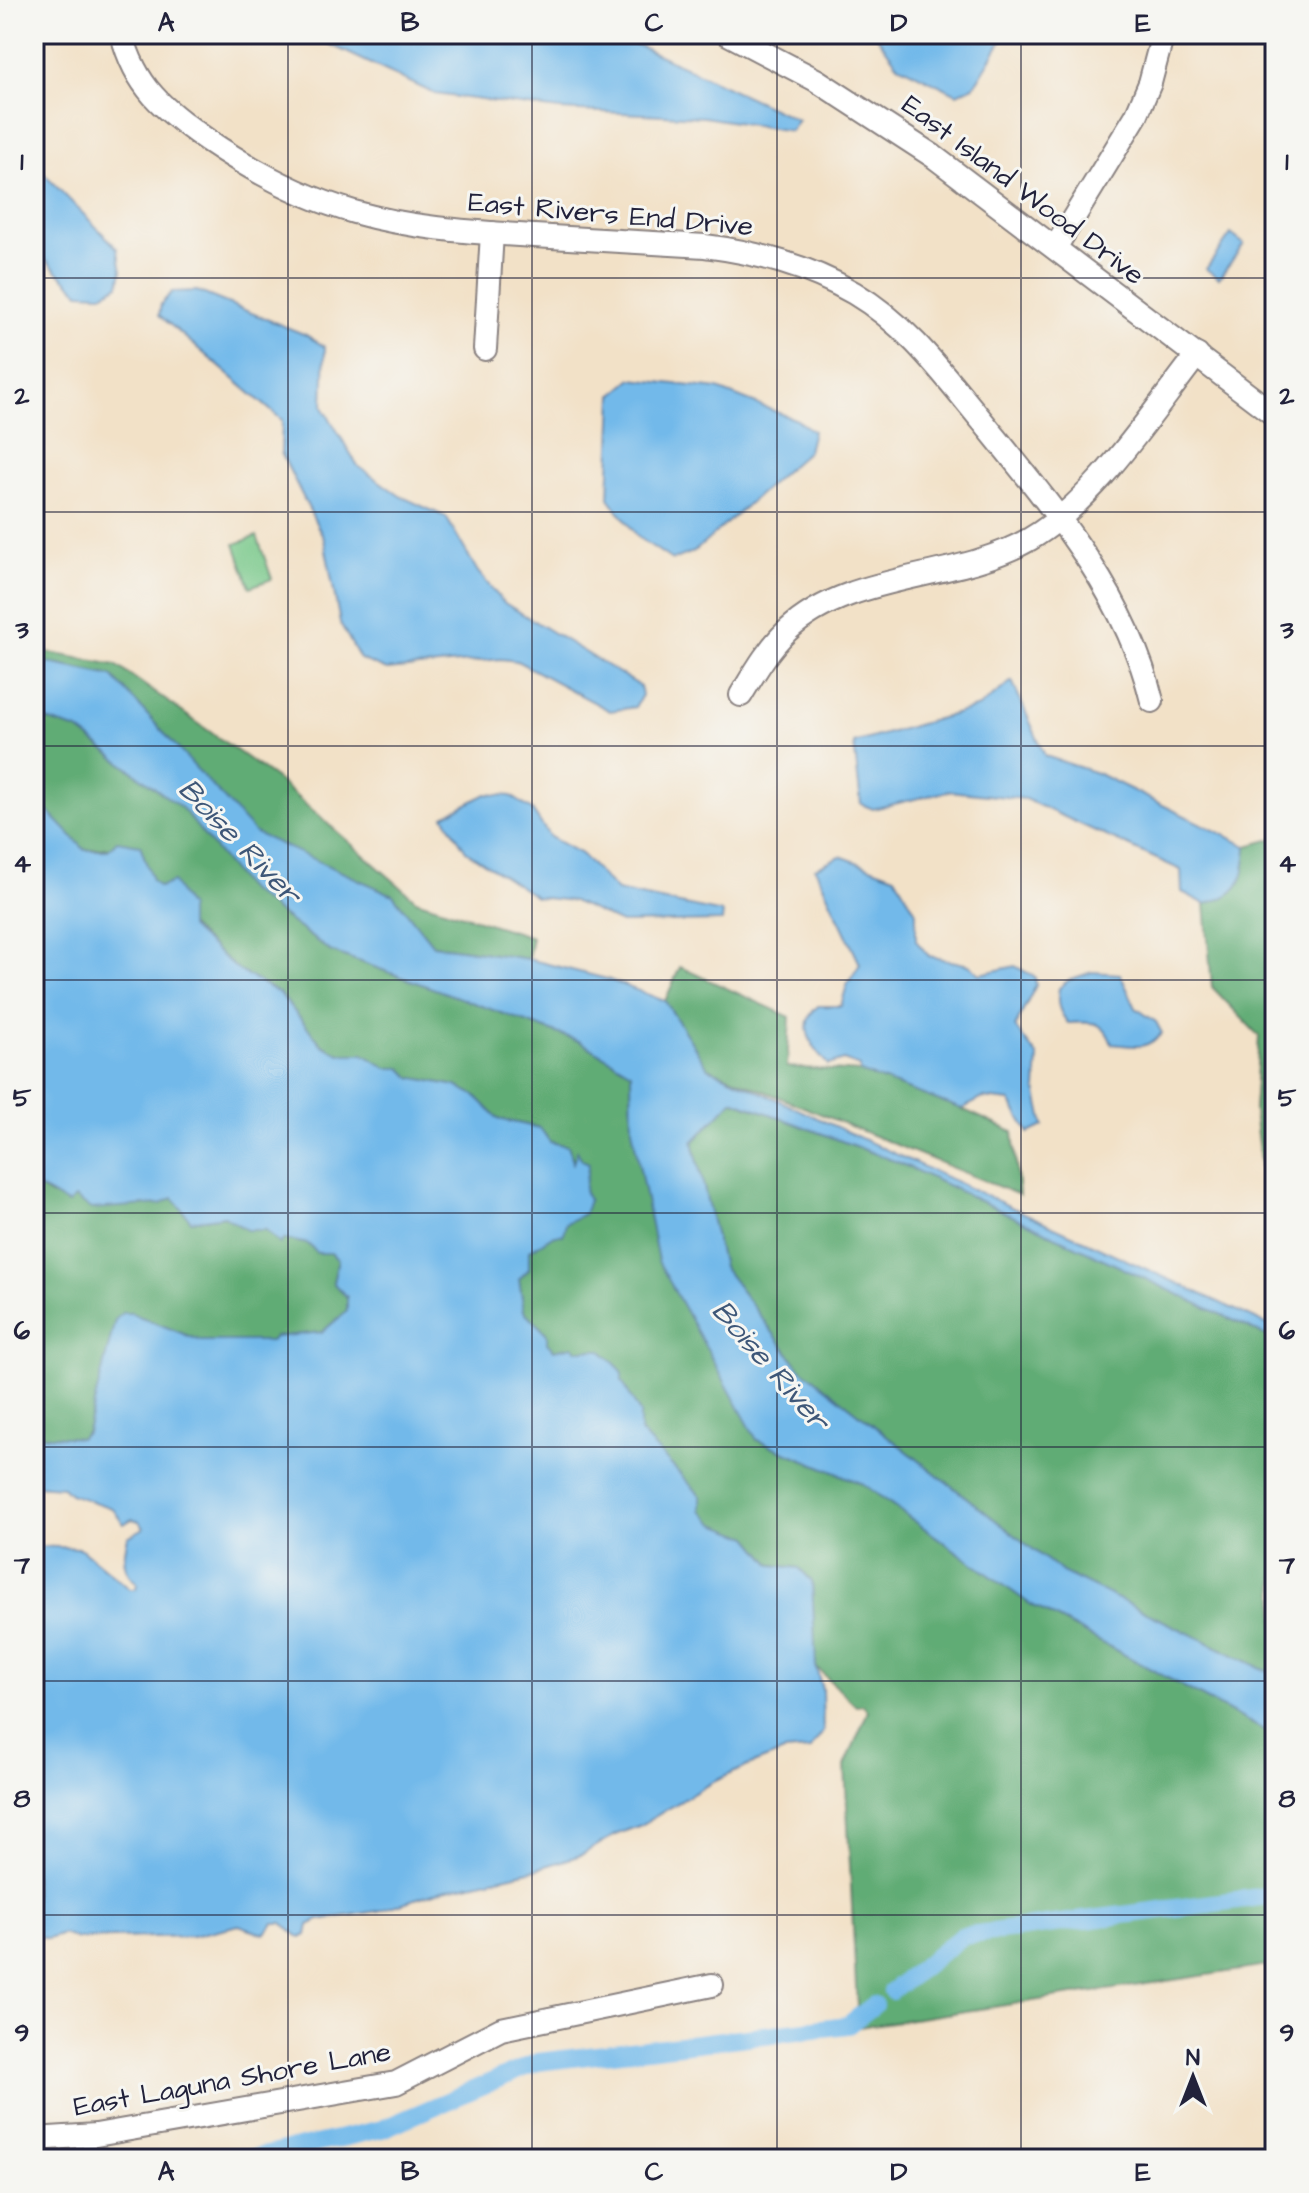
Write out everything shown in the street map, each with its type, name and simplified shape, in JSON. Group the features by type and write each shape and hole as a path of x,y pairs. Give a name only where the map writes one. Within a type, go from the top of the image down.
{"street":[{"name":"East Rivers End Drive","path":"122,34 133,67 156,101 171,115 261,172 306,194 352,211 425,227 705,246 761,255 816,273 856,294 910,336 1061,518 1133,639 1152,701"},
{"name":"East Island Wood Drive","path":"728,34 816,80 933,156 1197,355 1274,417"},
{"path":"1055,248 1136,116 1150,83 1163,34"},
{"path":"485,349 492,233"},
{"path":"741,695 766,655 789,629 822,606 858,593 992,557 1029,540 1061,518 1091,489 1197,355"},
{"name":"East Laguna Shore Lane","path":"34,2139 96,2135 396,2083 501,2029 712,1985"}],"green space":[{"path":"257,536 272,579 250,587 235,544"},
{"path":"34,650 116,665 275,778 416,900 532,937 528,959 433,945 393,895 255,834 112,676 34,660"},
{"path":"34,716 78,730 183,809 246,888 330,951 579,1041 631,1072 632,1129 757,1440 863,1484 1030,1604 1275,1736 1275,1965 858,2027 845,1766 868,1711 863,1705 856,1706 816,1667 812,1581 799,1568 772,1565 749,1537 714,1524 701,1510 700,1496 640,1432 640,1413 601,1350 577,1350 573,1346 554,1350 547,1344 547,1334 524,1311 519,1279 529,1269 529,1251 561,1225 584,1191 568,1146 550,1142 540,1128 498,1119 475,1095 456,1086 410,1077 401,1068 387,1068 363,1054 340,1054 322,1045 280,994 238,970 189,926 152,880 140,845 84,850 34,797"},
{"path":"1275,838 1275,1285 1254,1110 1259,1036 1212,987 1205,904 1226,896 1238,884 1247,846"},
{"path":"680,967 790,1017 787,1067 860,1072 962,1109 1013,1132 1019,1195 708,1068 665,1001"},
{"path":"732,1100 900,1163 1275,1340 1275,1675 1062,1572 799,1367 723,1267 693,1142"},
{"path":"34,1187 59,1197 173,1197 191,1221 224,1216 247,1230 266,1230 284,1239 308,1244 317,1253 331,1253 338,1260 333,1283 347,1297 347,1311 322,1332 275,1337 270,1341 201,1341 131,1313 96,1399 87,1432 80,1438 34,1435"}],"water":[{"path":"308,34 614,34 798,120 790,131 704,117 560,110 435,94"},
{"path":"875,34 1006,34 974,86 957,94 898,65"},
{"path":"34,158 40,170 117,248 122,270 119,285 102,294 80,293 34,249"},
{"path":"1231,234 1244,244 1219,278 1206,269"},
{"path":"197,291 306,335 325,347 323,407 358,466 400,496 446,517 478,572 503,602 640,686 642,695 635,707 610,711 517,661 501,659 387,670 360,659 340,623 324,539 281,453 282,420 159,315 161,304 172,292"},
{"path":"632,379 718,389 797,420 813,431 808,451 694,552 672,560 638,537 609,498 613,395"},
{"name":"Boise River","path":"34,660 112,676 255,833 393,895 433,945 528,959 607,979 665,1001 708,1068 1275,1328 1275,1340 900,1163 733,1100 693,1142 723,1267 799,1367 1062,1572 1275,1675 1275,1736 1030,1604 863,1484 757,1440 658,1261 632,1129 631,1072 579,1041 330,951 246,888 183,809 78,730 34,716"},
{"path":"1012,681 1045,756 1097,773 1247,846 1242,877 1233,891 1205,904 1182,892 1181,870 1025,799 949,791 873,809 861,804 854,743 979,707"},
{"path":"486,794 511,796 532,810 550,837 581,854 617,891 723,913 722,921 621,923 573,901 536,897 466,851 444,816"},
{"path":"34,797 85,850 108,850 117,841 140,845 152,880 159,887 173,882 189,908 189,927 238,970 280,994 322,1045 340,1054 363,1054 387,1068 401,1068 410,1077 456,1086 475,1095 498,1119 540,1128 550,1142 568,1146 573,1163 577,1151 582,1160 589,1163 584,1191 589,1200 584,1214 566,1223 563,1235 554,1235 529,1251 529,1269 519,1279 524,1311 547,1334 547,1343 554,1350 573,1346 577,1350 601,1350 622,1371 622,1381 640,1413 640,1432 701,1496 701,1510 715,1524 749,1537 772,1565 799,1568 812,1581 823,1732 810,1750 784,1752 748,1766 581,1855 530,1871 443,1890 378,1911 319,1920 309,1925 307,1935 301,1938 282,1923 274,1923 265,1934 239,1925 192,1936 76,1939 63,1934 48,1939 34,1935 34,1546 80,1548 130,1589 136,1589 137,1583 126,1568 125,1550 128,1537 144,1528 139,1521 132,1519 124,1524 112,1508 70,1494 63,1487 34,1485 34,1435 80,1438 87,1432 115,1320 122,1313 131,1313 201,1341 270,1341 275,1337 322,1332 347,1311 347,1297 333,1283 338,1260 331,1253 317,1253 308,1244 284,1239 280,1244 266,1230 247,1230 224,1216 191,1221 173,1198 161,1204 91,1209 75,1198 68,1204 34,1187"},
{"path":"840,856 895,876 916,912 916,941 929,956 969,965 980,974 1015,966 1035,977 1036,985 1015,1027 1038,1057 1036,1089 1044,1126 1029,1133 1010,1101 983,1098 962,1109 860,1072 860,1067 844,1060 828,1065 817,1051 807,1028 811,1013 818,1006 841,1006 847,985 860,964 815,868"},
{"path":"1092,972 1120,974 1136,1008 1156,1022 1162,1033 1151,1043 1127,1046 1112,1044 1105,1030 1095,1024 1068,1023 1059,1007 1059,988 1069,980"}],"waterway":[{"path":"892,1991 962,1936 1275,1895"},
{"path":"248,2159 382,2129 538,2062 848,2025 874,2005"}]}
